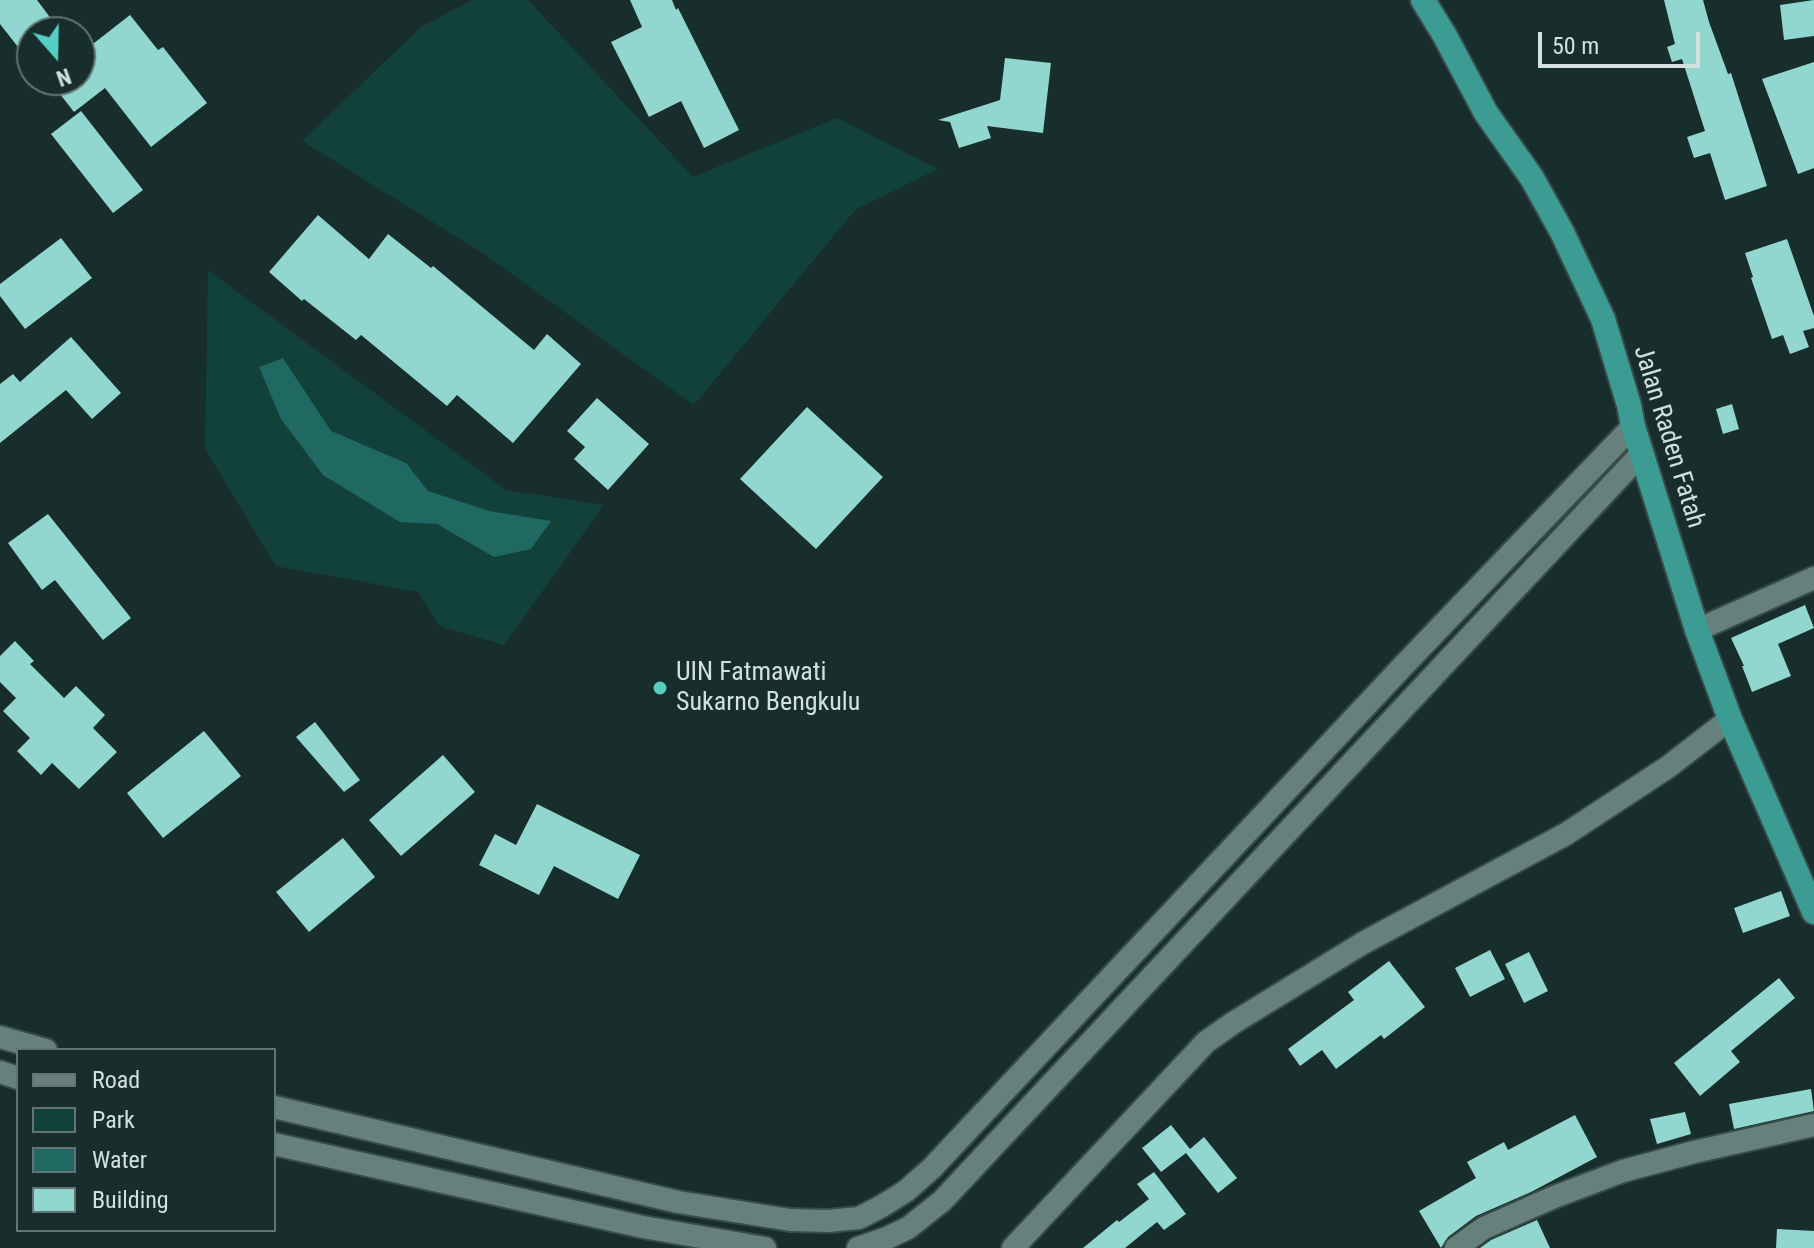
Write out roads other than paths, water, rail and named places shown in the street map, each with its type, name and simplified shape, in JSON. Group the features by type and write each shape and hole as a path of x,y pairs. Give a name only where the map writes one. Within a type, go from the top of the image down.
{"highway":[{"name":"Jalan Raden Fatah","path":"1423,0 1486,113 1532,178 1562,232 1603,319 1697,630 1730,719 1814,912"}],"street":[{"path":"276,1107 678,1202 790,1220 859,1218 906,1191 932,1168 1633,426"},
{"path":"858,1248 908,1228 942,1201 1642,453"},
{"path":"1536,527 1555,546"},
{"path":"1697,630 1814,578"},
{"path":"1013,1248 1206,1042 1363,943 1566,834 1668,767 1730,719"},
{"path":"0,1037 39,1048"},
{"path":"1456,1248 1484,1228 1623,1171 1814,1125"},
{"path":"276,1144 643,1227 765,1248"}],"water":[{"path":"283,358 331,431 406,463 428,491 489,511 551,521 531,549 494,557 437,524 400,522 323,475 281,419 259,367"}],"place":[{"name":"UIN Fatmawati Sukarno Bengkulu","path":"660,688"}]}
